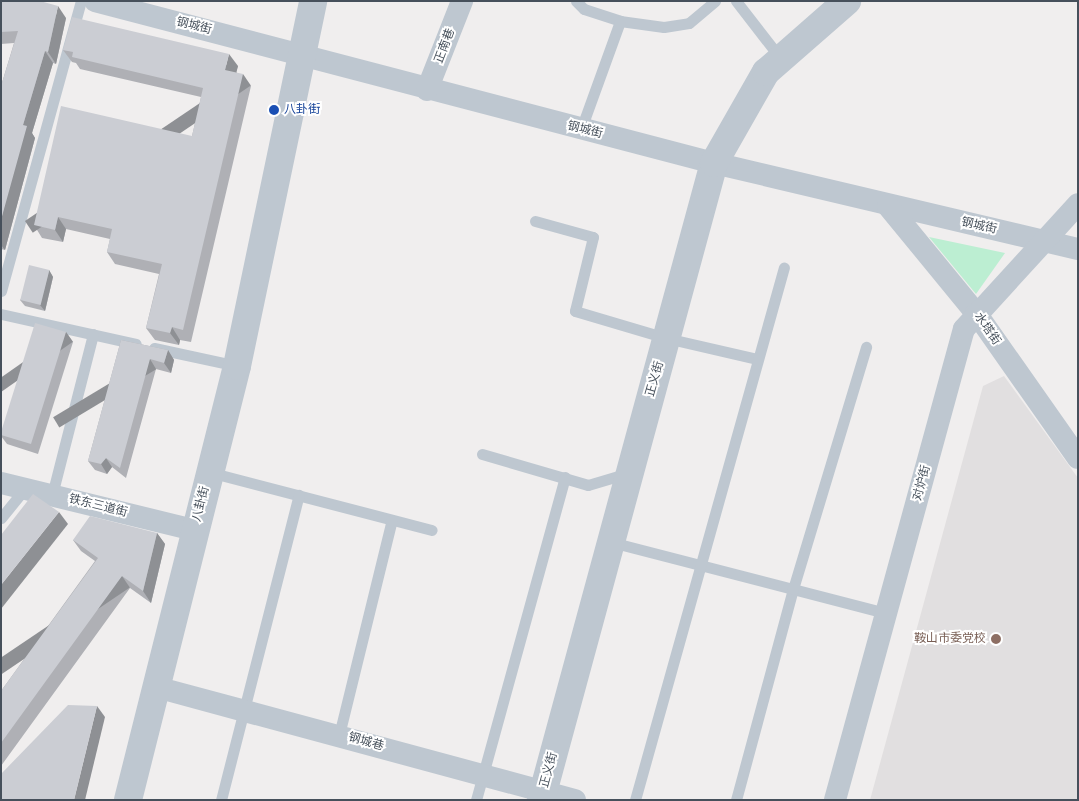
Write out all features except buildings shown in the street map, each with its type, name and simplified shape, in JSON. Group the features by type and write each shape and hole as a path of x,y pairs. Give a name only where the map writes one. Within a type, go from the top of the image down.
{"street":[{"name":"钢城街","path":"95,1 304,55 428,90 714,163 888,206 1078,249"},
{"name":"八卦街","path":"128,800 194,530 237,366 304,55 313,1"},
{"name":"正南巷","path":"428,90 462,1"},
{"name":"正义街","path":"542,796 628,473 714,163 760,80 847,1"},
{"name":"对炉街","path":"835,800 964,329 976,313 1078,204"},
{"name":"水塔街","path":"888,206 976,313 1078,458"},
{"name":"铁东三道街","path":"1,483 194,530"},
{"name":"钢城巷","path":"156,687 339,735 482,776 542,796 575,800"}],"lane":[{"path":"1,291 81,1"},
{"path":"576,1 584,9 620,21 664,27 689,24 715,1"},
{"path":"736,1 781,59"},
{"path":"582,129 620,21"},
{"path":"535,221 593,237 576,311 666,338 758,359"},
{"path":"635,800 784,267"},
{"path":"1,314 237,366"},
{"path":"52,495 93,334"},
{"path":"736,800 793,589 866,348"},
{"path":"482,454 588,485 628,473"},
{"path":"209,472 432,530"},
{"path":"476,800 565,477"},
{"path":"1,518 25,488"},
{"path":"221,800 300,495"},
{"path":"339,735 392,520"},
{"path":"611,542 886,613"}],"shaded area":[{"name":"鞍山市委党校","path":"1004,376 1078,478 1078,800 870,800 983,386"}],"green space":[{"path":"929,237 1005,253 976,294"}],"place":[{"name":"八卦街","path":"274,110"},
{"name":"鞍山市委党校","path":"996,639"}]}
